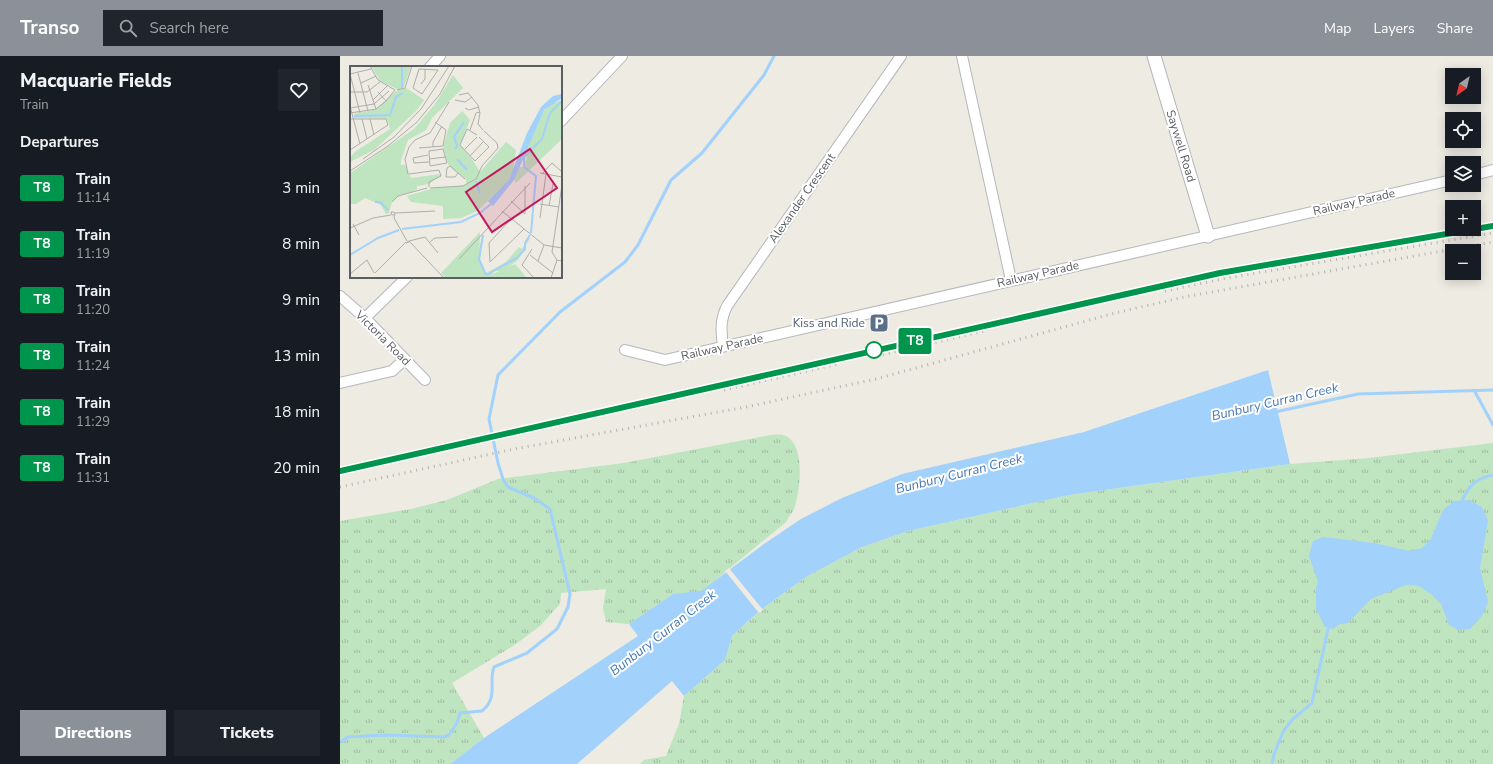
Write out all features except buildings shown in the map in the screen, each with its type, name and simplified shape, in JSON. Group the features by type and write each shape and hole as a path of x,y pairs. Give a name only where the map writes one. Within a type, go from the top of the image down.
{"street":[{"path":"431,66 440,56"},
{"path":"562,120 622,56"},
{"name":"Alexander Crescent","path":"723,346 721,325 727,306 901,56"},
{"path":"962,56 1011,280"},
{"name":"Saywell Road","path":"1157,57 1208,236"},
{"path":"1481,173 1493,170"},
{"name":"Railway Parade","path":"625,350 665,360 1445,182"},
{"path":"364,318 406,278"},
{"name":"Victoria Road","path":"340,296 364,318 425,380"},
{"path":"340,383 392,371 404,360"}],"green space":[{"path":"771,435 783,435 791,439 796,447 800,468 798,491 794,509 786,522 701,592 673,594 629,624 606,622 603,608 606,589 561,593 560,604 540,626 516,644 452,683 484,738 450,764 340,764 340,521 411,509 447,500 498,479 624,463"},
{"path":"1493,443 1493,764 640,764 644,760 666,756 679,724 684,696 725,660 732,636 759,611 806,577 862,547 908,531 1069,495 1290,464 1369,458"}],"water":[{"path":"1268,370 1290,464 1069,495 908,531 862,547 806,577 759,611 732,636 725,660 684,696 672,681 577,764 450,764 484,738 638,636 629,624 673,594 701,591 764,544 801,519 842,498 902,474 1084,432"},
{"path":"1469,500 1482,507 1488,520 1480,568 1488,602 1482,616 1470,629 1458,630 1449,625 1441,604 1431,594 1419,586 1406,585 1371,599 1348,623 1340,624 1333,629 1325,627 1316,609 1316,588 1318,581 1309,556 1313,541 1323,537 1374,543 1410,551 1422,548 1431,539 1443,510 1454,501"}],"pier":[{"path":"729,568 763,610 759,613 725,571"}],"waterway":[{"path":"340,742 348,737 386,735 444,737 449,735 457,723 460,713 482,711 487,706 492,695 492,673 494,667 527,653 557,629 568,607 570,594 550,509 534,498 508,487 503,479 498,463 489,419 498,375 560,312 625,262 638,245 671,180 702,153 764,75 774,56"},
{"path":"1474,390 1493,425"},
{"name":"Bunbury Curran Creek","path":"1275,412 1358,394 1493,390"},
{"path":"1462,501 1470,487 1482,478 1493,475"},
{"path":"1272,764 1274,754 1284,730 1293,719 1312,703 1328,629"}],"railway":[{"path":"340,471 1220,273 1493,226"},
{"path":"1165,291 1221,279 1493,233"},
{"path":"340,487 514,449 746,407 876,379 1111,314 1184,297 1493,242"},
{"path":"877,356 984,331"},
{"path":"724,390 838,364"}],"train":[{"name":"T8","path":"340,471 1220,273 1400,244 1493,226"}],"place":[{"name":"Kiss and Ride","path":"879,323"}]}
